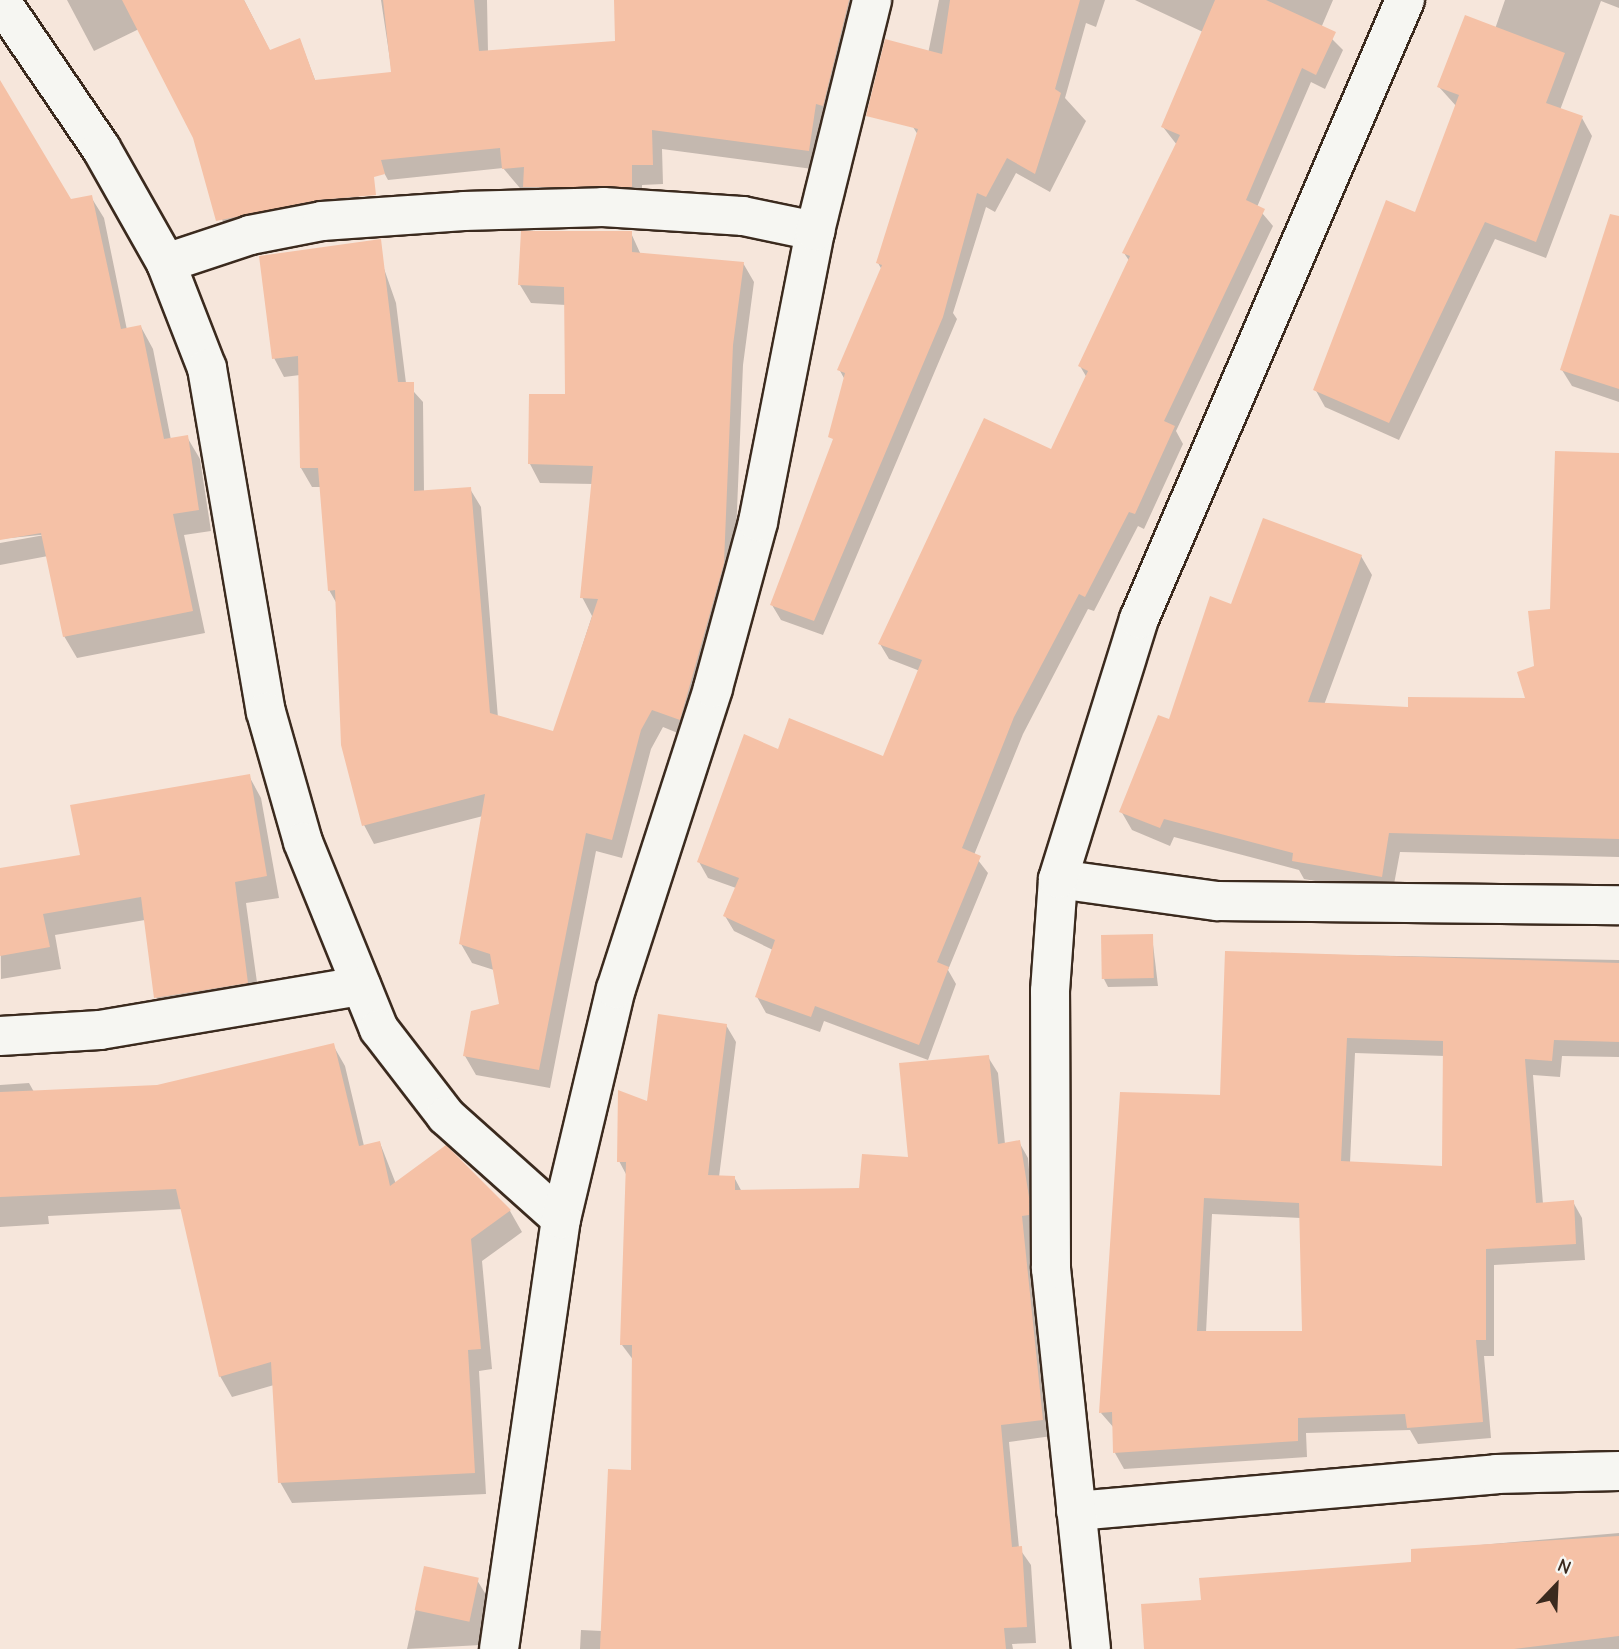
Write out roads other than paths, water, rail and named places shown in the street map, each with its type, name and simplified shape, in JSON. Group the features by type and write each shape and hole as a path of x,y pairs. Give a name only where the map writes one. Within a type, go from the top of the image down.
{"street":[{"path":"0,0 102,148 166,263 207,368 266,712 303,842 379,1029 446,1116 561,1219"},
{"path":"499,1649 561,1219 616,989 713,688 758,522 816,231 872,0"},
{"path":"1091,1649 1051,1269 1050,991 1058,879 1139,619 1405,0"},
{"path":"166,263 250,235 322,221 464,211 603,207 743,216 816,231"},
{"path":"1058,879 1217,901 1619,905"},
{"path":"0,1036 100,1030 362,986"},
{"path":"1076,1511 1496,1474 1619,1471"}]}
